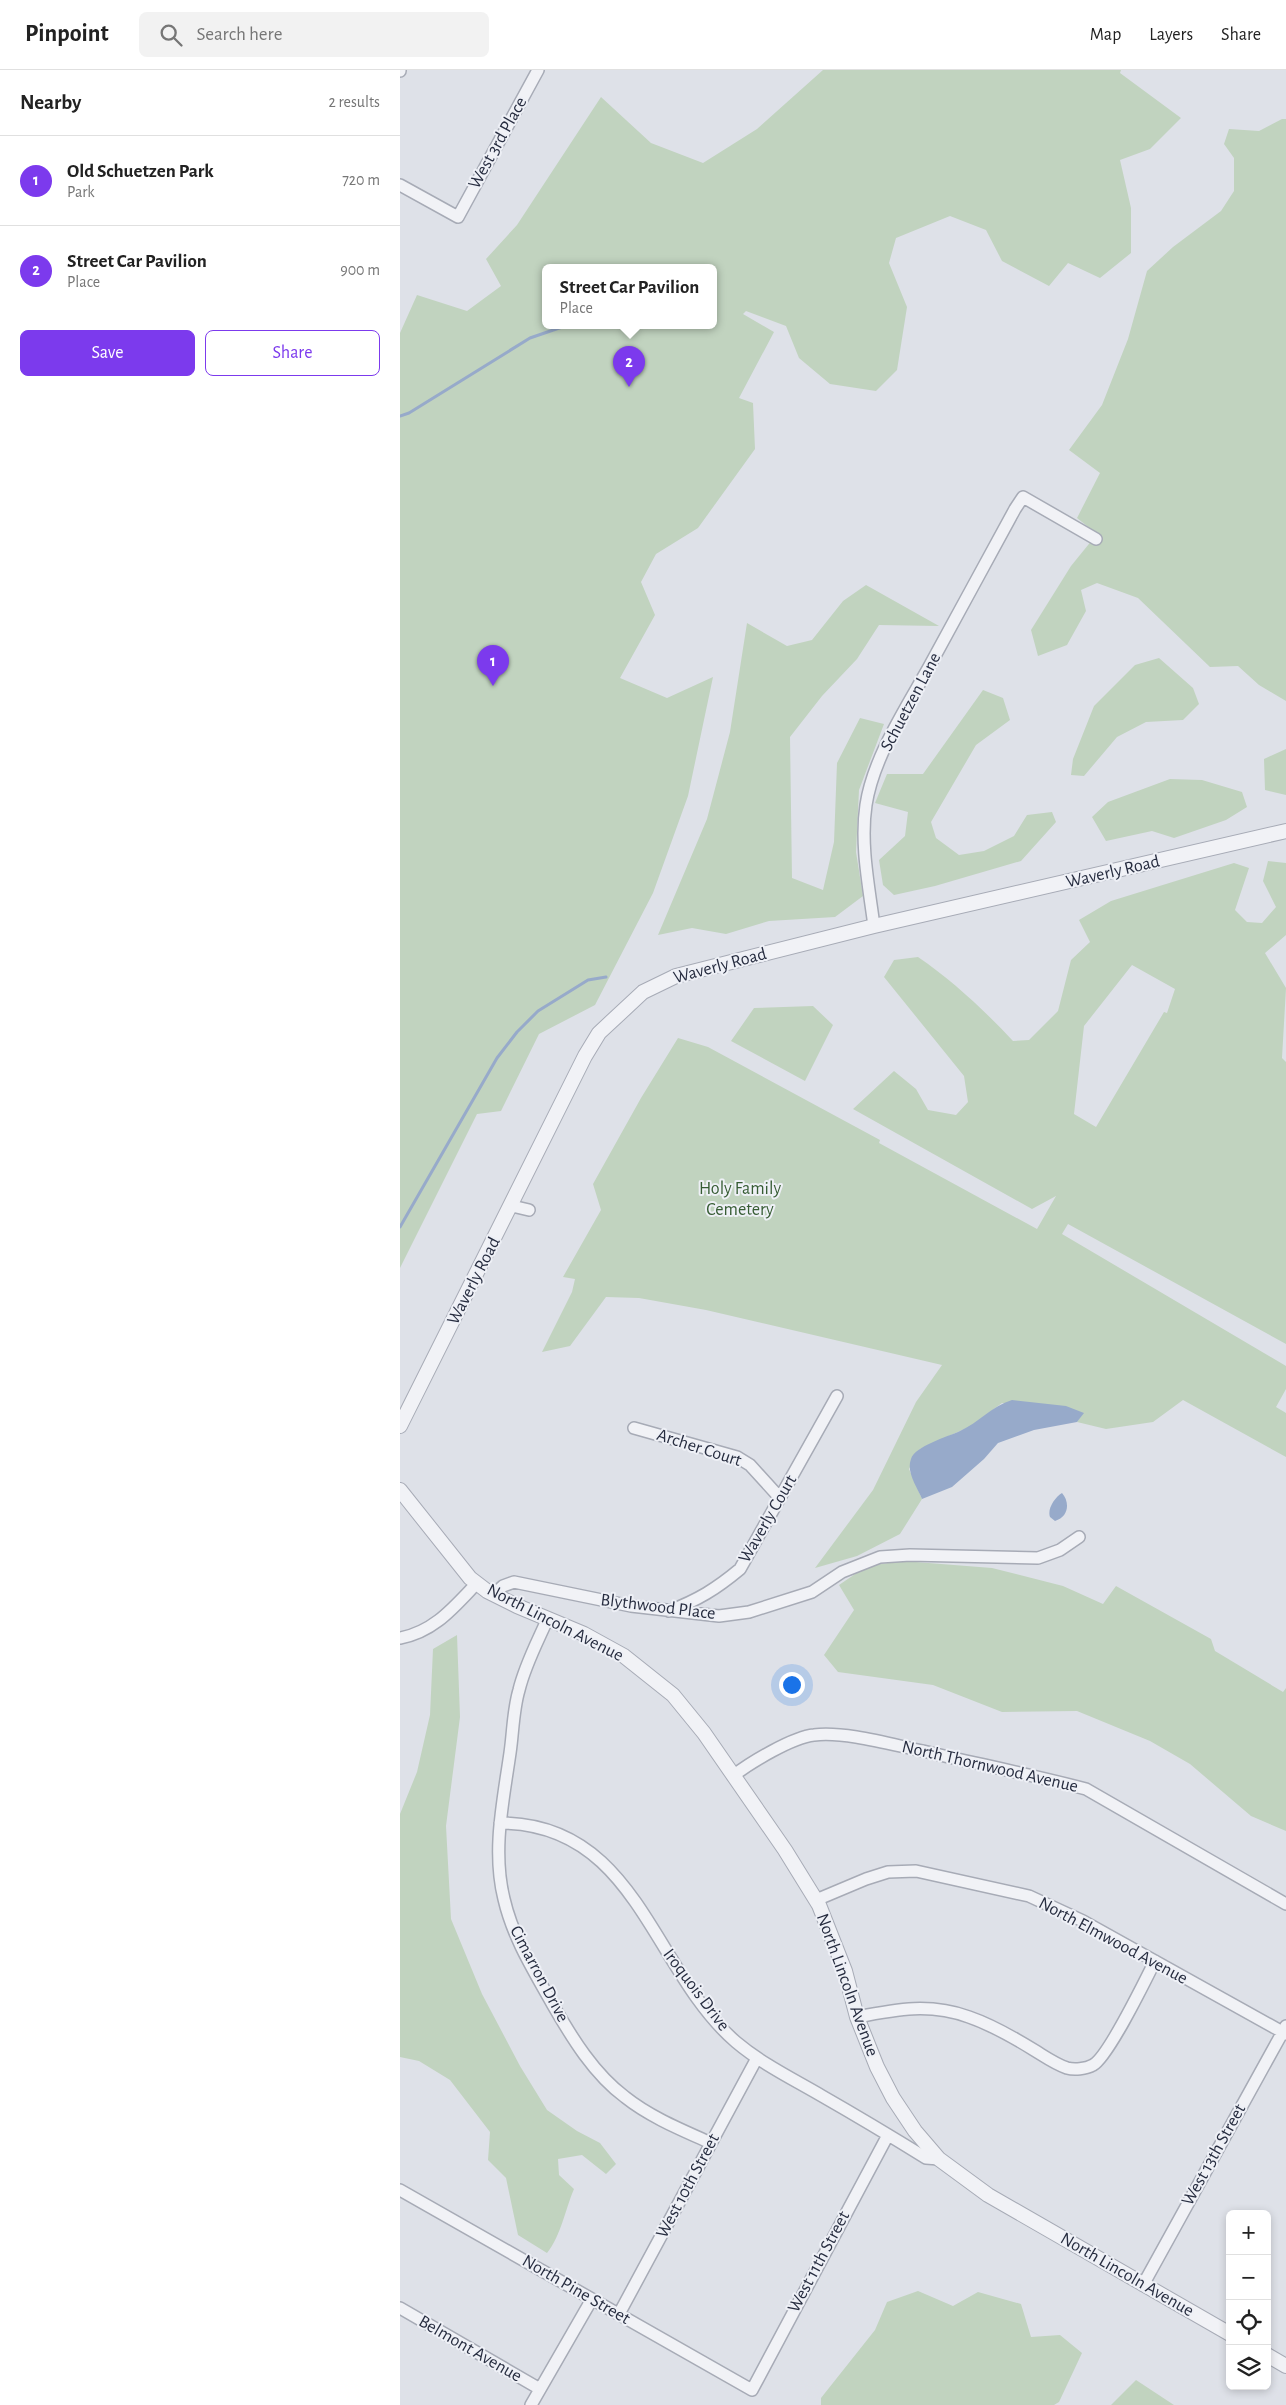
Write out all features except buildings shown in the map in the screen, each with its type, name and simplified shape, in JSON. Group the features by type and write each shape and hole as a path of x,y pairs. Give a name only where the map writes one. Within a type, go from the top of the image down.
{"street":[{"name":"West 3rd Place","path":"400,185 458,217 538,70"},
{"name":"Schuetzen Lane","path":"874,926 865,849 866,805 871,784 911,697 1023,497 1096,539"},
{"name":"Waverly Road","path":"400,1426 512,1206 585,1056 599,1033 643,992 676,976 874,926 1286,831"},
{"path":"512,1206 529,1210"},
{"name":"Waverly Court","path":"668,1612 697,1600 716,1589 740,1569 838,1396"},
{"name":"Archer Court","path":"634,1428 737,1457 750,1465 780,1498"},
{"name":"North Lincoln Avenue","path":"400,1490 470,1578 494,1594 547,1620 584,1634 624,1656 673,1695 704,1733 816,1900 846,1971 858,2017 877,2067 893,2098 916,2131 939,2159 988,2195 1226,2332"},
{"name":"Blythwood Place","path":"494,1594 503,1586 514,1582 631,1606 668,1612 719,1616 749,1612 812,1592 842,1572 880,1557 910,1555 1038,1558 1060,1550 1079,1537"},
{"path":"400,1638 423,1632 446,1616 477,1583"},
{"name":"Cimarron Drive","path":"547,1620 527,1664 518,1691 500,1823 498,1842 499,1870 504,1899 511,1923 526,1957 566,2026 597,2070 626,2098 668,2123 711,2144"},
{"name":"North Thornwood Avenue","path":"734,1776 748,1764 813,1734 879,1741 1057,1782 1086,1789 1286,1904"},
{"name":"Iroquois Drive","path":"500,1823 517,1823 541,1828 587,1850 608,1866 627,1888 670,1958 710,2014 735,2041 757,2058 926,2158 939,2159"},
{"name":"North Elmwood Avenue","path":"816,1900 888,1872 916,1871 1029,1896 1083,1921 1285,2031"},
{"path":"858,2017 892,2010 942,2009 970,2017 1003,2031 1055,2062 1068,2068 1078,2069 1094,2065 1101,2057 1117,2032 1155,1961"},
{"name":"West 13th Street","path":"1143,2285 1285,2031"},
{"name":"West 10th Street","path":"619,2314 757,2058"},
{"name":"West 11th Street","path":"752,2390 888,2135"},
{"name":"North Pine Street","path":"400,2190 752,2390"},
{"path":"531,2405 592,2299"},
{"name":"Belmont Avenue","path":"400,2308 540,2389"},
{"path":"1271,2357 1286,2366"}],"green space":[{"path":"823,70 1121,70 1120,73 1181,118 1150,149 1120,160 1131,208 1131,253 1100,278 1068,263 1049,286 1002,261 986,230 950,216 896,238 889,263 907,307 897,370 876,391 830,384 799,358 786,326 746,311 743,314 774,332 739,398 753,403 755,449 698,528 656,554 641,582 655,615 620,678 667,698 713,677 688,796 653,893 595,1005 539,1034 501,1111 477,1114 400,1268 400,333 417,295 467,311 501,286 486,259 517,225 601,97 651,143 703,163 757,129"},
{"path":"1282,119 1286,119 1286,701 1259,685 1238,666 1210,667 1138,598 1097,583 1081,590 1086,611 1067,645 1038,656 1031,630 1071,566 1097,534 1077,518 1100,473 1069,450 1102,405 1128,339 1147,271 1173,247 1221,211 1234,191 1234,158 1224,144 1229,129 1259,131"},
{"path":"866,585 939,626 879,625 857,659 822,696 790,737 792,878 823,890 834,842 837,763 860,718 884,724 859,790 856,852 863,896 835,917 769,921 726,934 692,928 658,935 707,819 730,732 747,623 787,646 812,640 843,601"},
{"path":"1159,658 1193,688 1199,704 1183,720 1146,722 1117,737 1084,776 1071,775 1073,759 1094,706 1135,665"},
{"path":"983,690 1003,698 1010,720 976,745 931,822 936,838 959,855 984,851 1014,836 1027,815 1052,812 1056,822 1021,861 935,886 894,895 883,885 879,860 905,836 908,812 875,803 887,774 923,774"},
{"path":"1286,749 1286,795 1265,790 1264,759"},
{"path":"1170,779 1202,780 1242,792 1247,807 1226,820 1174,838 1152,831 1106,841 1092,817 1108,802"},
{"name":"Holy Family Cemetery","path":"1268,861 1286,863 1286,935 1265,953 1286,988 1282,1058 1286,1062 1286,1344 1068,1224 1062,1234 1286,1366 1286,1389 1276,1407 1286,1413 1286,1457 1183,1400 1153,1422 1106,1429 1077,1422 1083,1413 1002,1403 971,1426 920,1449 909,1469 922,1499 900,1534 857,1556 815,1568 873,1490 916,1402 942,1365 706,1310 639,1298 606,1297 570,1346 542,1352 572,1292 575,1279 563,1277 601,1210 593,1184 641,1098 678,1038 708,1047 880,1140 879,1143 1037,1229 1056,1196 1032,1209 853,1109 894,1071 916,1089 928,1110 956,1115 968,1102 964,1076 884,977 894,960 918,957 968,996 1013,1041 1029,1040 1058,1011 1071,960 1090,942 1079,920 1111,901 1234,863 1249,868 1235,910 1247,922 1262,923 1276,907 1263,881","holes":["1132,965 1175,989 1167,1013 1164,1012 1096,1127 1074,1114 1084,1026"]},
{"path":"813,1006 833,1025 805,1081 731,1041 754,1008"},
{"path":"903,1561 992,1568 1063,1586 1103,1604 1116,1586 1211,1639 1215,1651 1283,1692 1286,1688 1286,1831 1251,1816 1190,1764 1150,1741 1077,1711 1002,1712 933,1685 838,1672 824,1655 854,1610 839,1585 867,1566"},
{"path":"457,1635 460,1717 446,1826 451,1919 482,1994 520,2066 547,2110 577,2131 600,2143 616,2164 606,2174 582,2155 558,2159 559,2175 574,2189 556,2239 547,2253 518,2235 506,2178 488,2160 490,2132 450,2080 419,2061 400,2057 400,1814 417,1772 430,1715 433,1649"},
{"path":"918,2291 953,2306 978,2292 1021,2304 1031,2337 1060,2335 1082,2353 1059,2402 1054,2405 821,2405 821,2398 875,2330 887,2302"},
{"path":"1136,2380 1174,2405 1111,2405"}],"water":[{"path":"1012,1400 1066,1406 1084,1413 1077,1422 1034,1430 998,1443 984,1459 952,1487 922,1499 910,1469 911,1459 914,1454 925,1446 967,1428 998,1406"},
{"path":"1062,1493 1065,1497 1067,1509 1060,1519 1055,1521 1050,1517 1050,1510 1054,1500"}],"waterway":[{"path":"400,416 409,413 530,338 556,329"},
{"path":"400,1227 497,1058 517,1032 538,1011 588,980 606,977"}],"place":[{"name":"Street Car Pavilion","path":"629,387"},
{"name":"Old Schuetzen Park","path":"493,686"}]}
